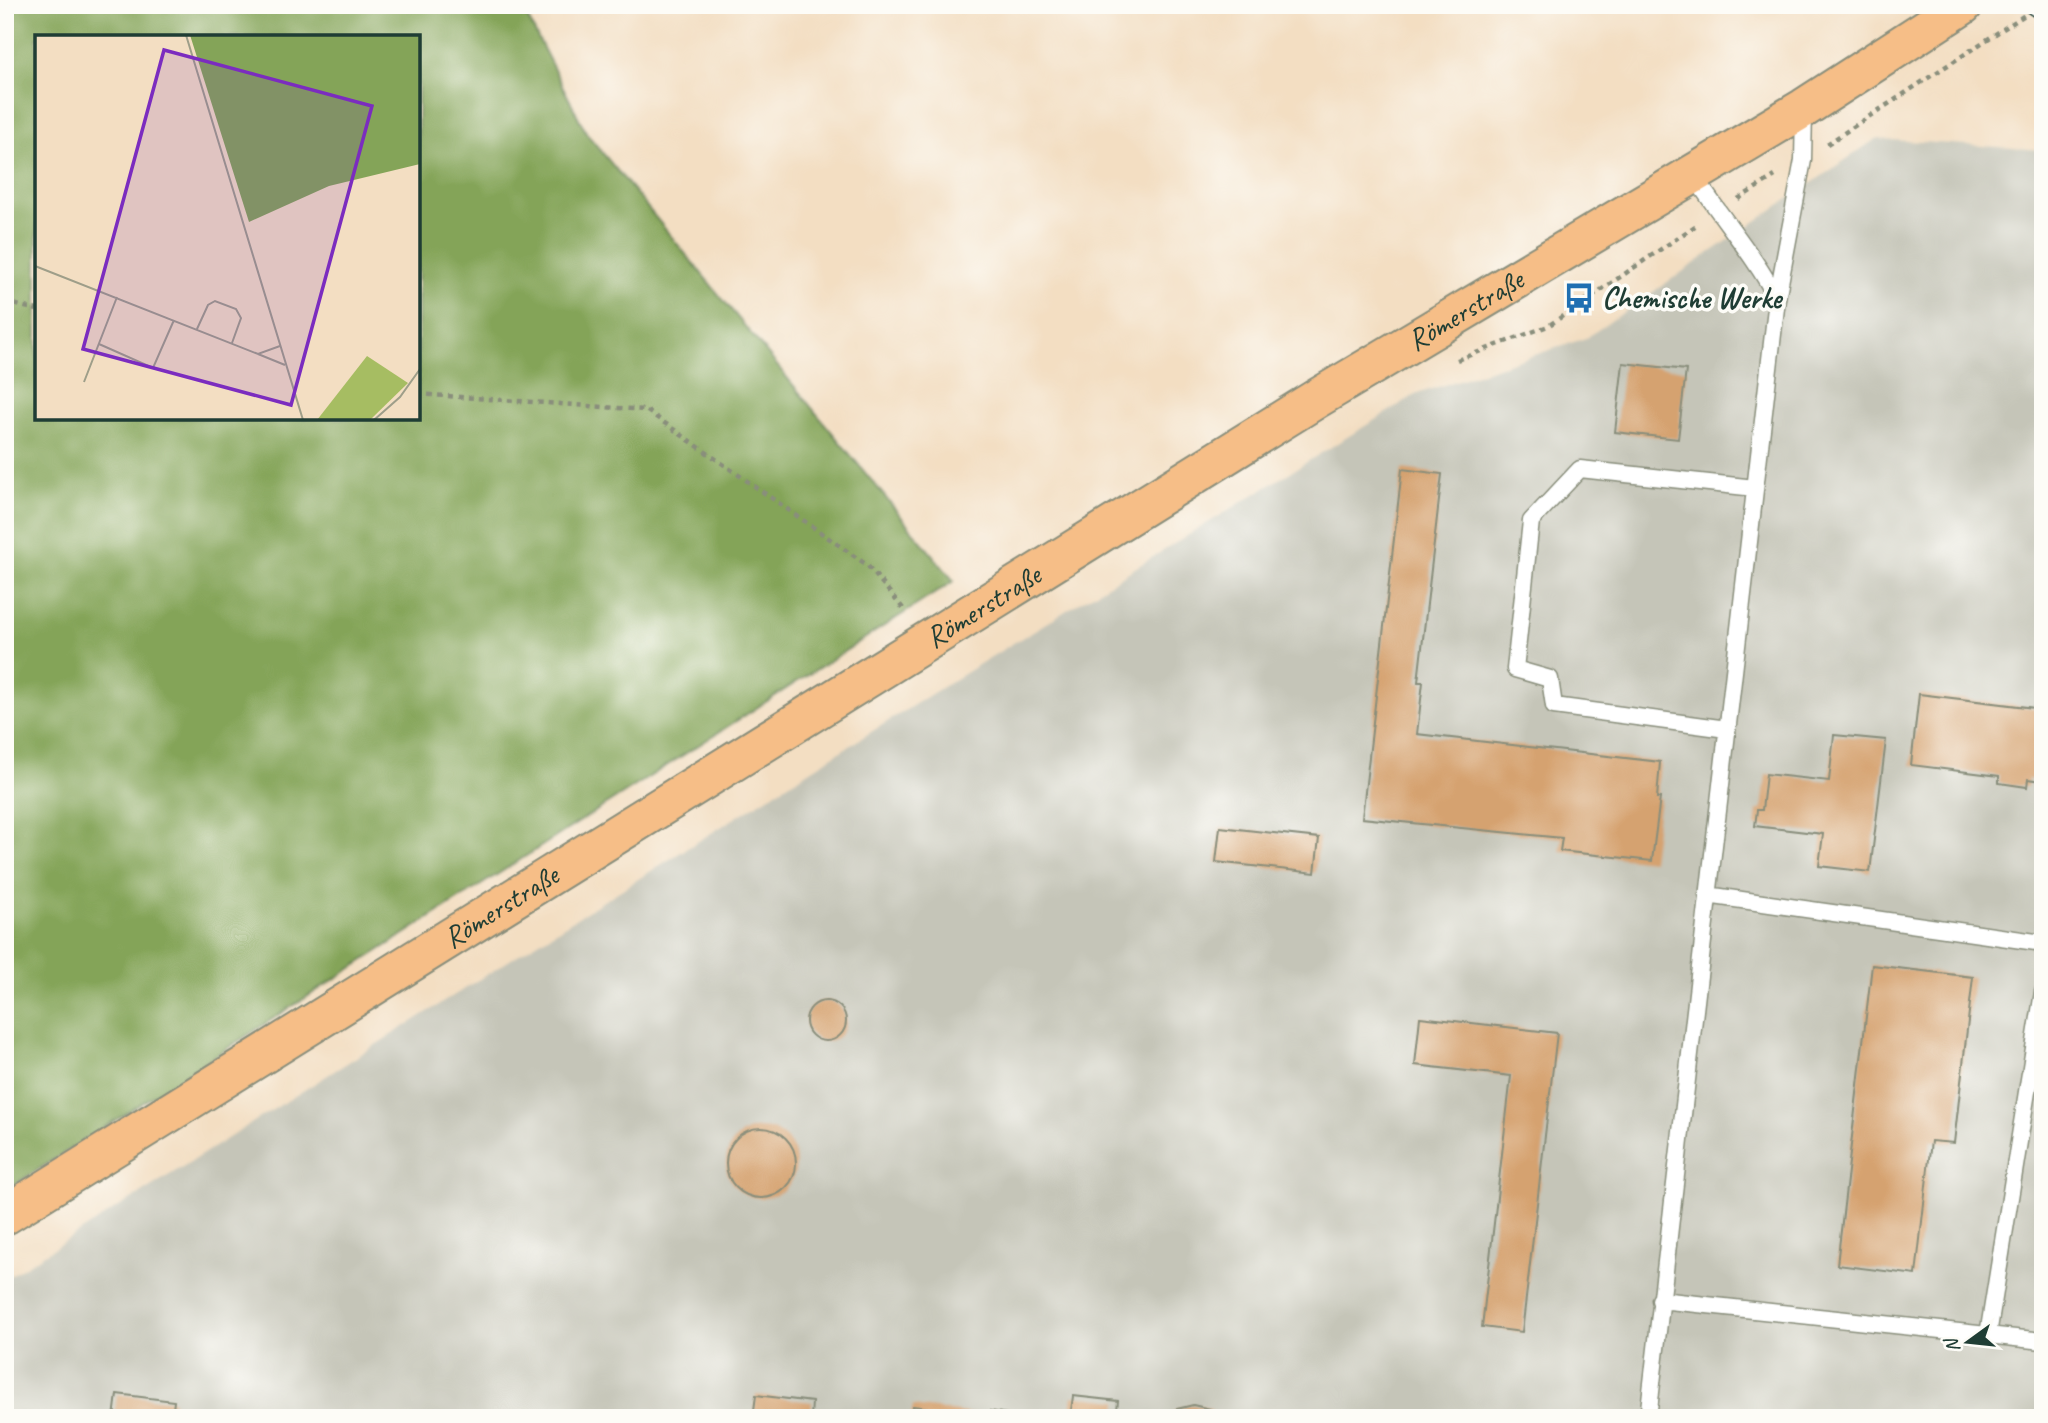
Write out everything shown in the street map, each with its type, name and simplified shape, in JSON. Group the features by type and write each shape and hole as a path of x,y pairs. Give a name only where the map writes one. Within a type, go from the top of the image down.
{"main road":[{"name":"Römerstraße","path":"5,1215 1317,399 1804,108 1963,5"}],"lane":[{"path":"1648,1418 1777,299 1803,160 1804,108"},
{"path":"1693,174 1717,212 1758,263 1777,299"},
{"path":"1727,729 1554,706 1550,679 1515,669 1531,521 1580,469 1755,488"},
{"path":"1707,895 2043,943"},
{"path":"1988,1335 2043,992"},
{"path":"1660,1300 2043,1341"}],"path":[{"path":"5,302 35,310"},
{"path":"420,394 646,410 867,565 929,640"}],"shaded area":[{"path":"1876,139 2043,150 2043,1418 5,1418 5,1279 944,686 1417,394 1586,338"}],"green space":[{"path":"5,5 521,5 587,134 954,581 5,1191"}],"building":[{"path":"1623,363 1686,370 1678,439 1615,432"},
{"path":"1402,469 1442,474 1418,682 1423,682 1417,734 1660,762 1657,798 1660,798 1652,861 1560,851 1562,838 1362,818"},
{"path":"1919,694 2043,709 2043,781 2028,779 2027,787 1999,783 1999,776 1911,765"},
{"path":"1834,735 1886,740 1870,872 1819,866 1823,834 1755,826 1757,810 1762,810 1766,774 1829,781"},
{"path":"1220,827 1319,838 1315,873 1216,862"},
{"path":"1872,965 1973,977 1954,1143 1931,1141 1916,1275 1837,1265"},
{"path":"826,1001 834,1002 840,1007 845,1013 845,1029 840,1035 834,1040 826,1041 818,1040 812,1035 807,1029 806,1021 807,1013 812,1007 818,1002"},
{"path":"1420,1017 1557,1033 1522,1332 1482,1327 1511,1076 1415,1065"},
{"path":"768,1128 781,1134 790,1143 794,1149 794,1177 786,1188 775,1196 754,1198 736,1188 728,1177 726,1156 736,1138 747,1130"},
{"path":"117,1394 174,1401 172,1418 114,1418"},
{"path":"756,1395 812,1402 811,1418 753,1418"},
{"path":"1073,1396 1118,1401 1116,1418 1070,1418"},
{"path":"1193,1405 1210,1409 1219,1418 1167,1418 1177,1409"},
{"path":"913,1406 989,1416 990,1411 1029,1418 911,1418"}],"railway":[{"path":"2022,5 2043,19"}],"place":[{"name":"Chemische Werke","path":"1579,298"}]}
